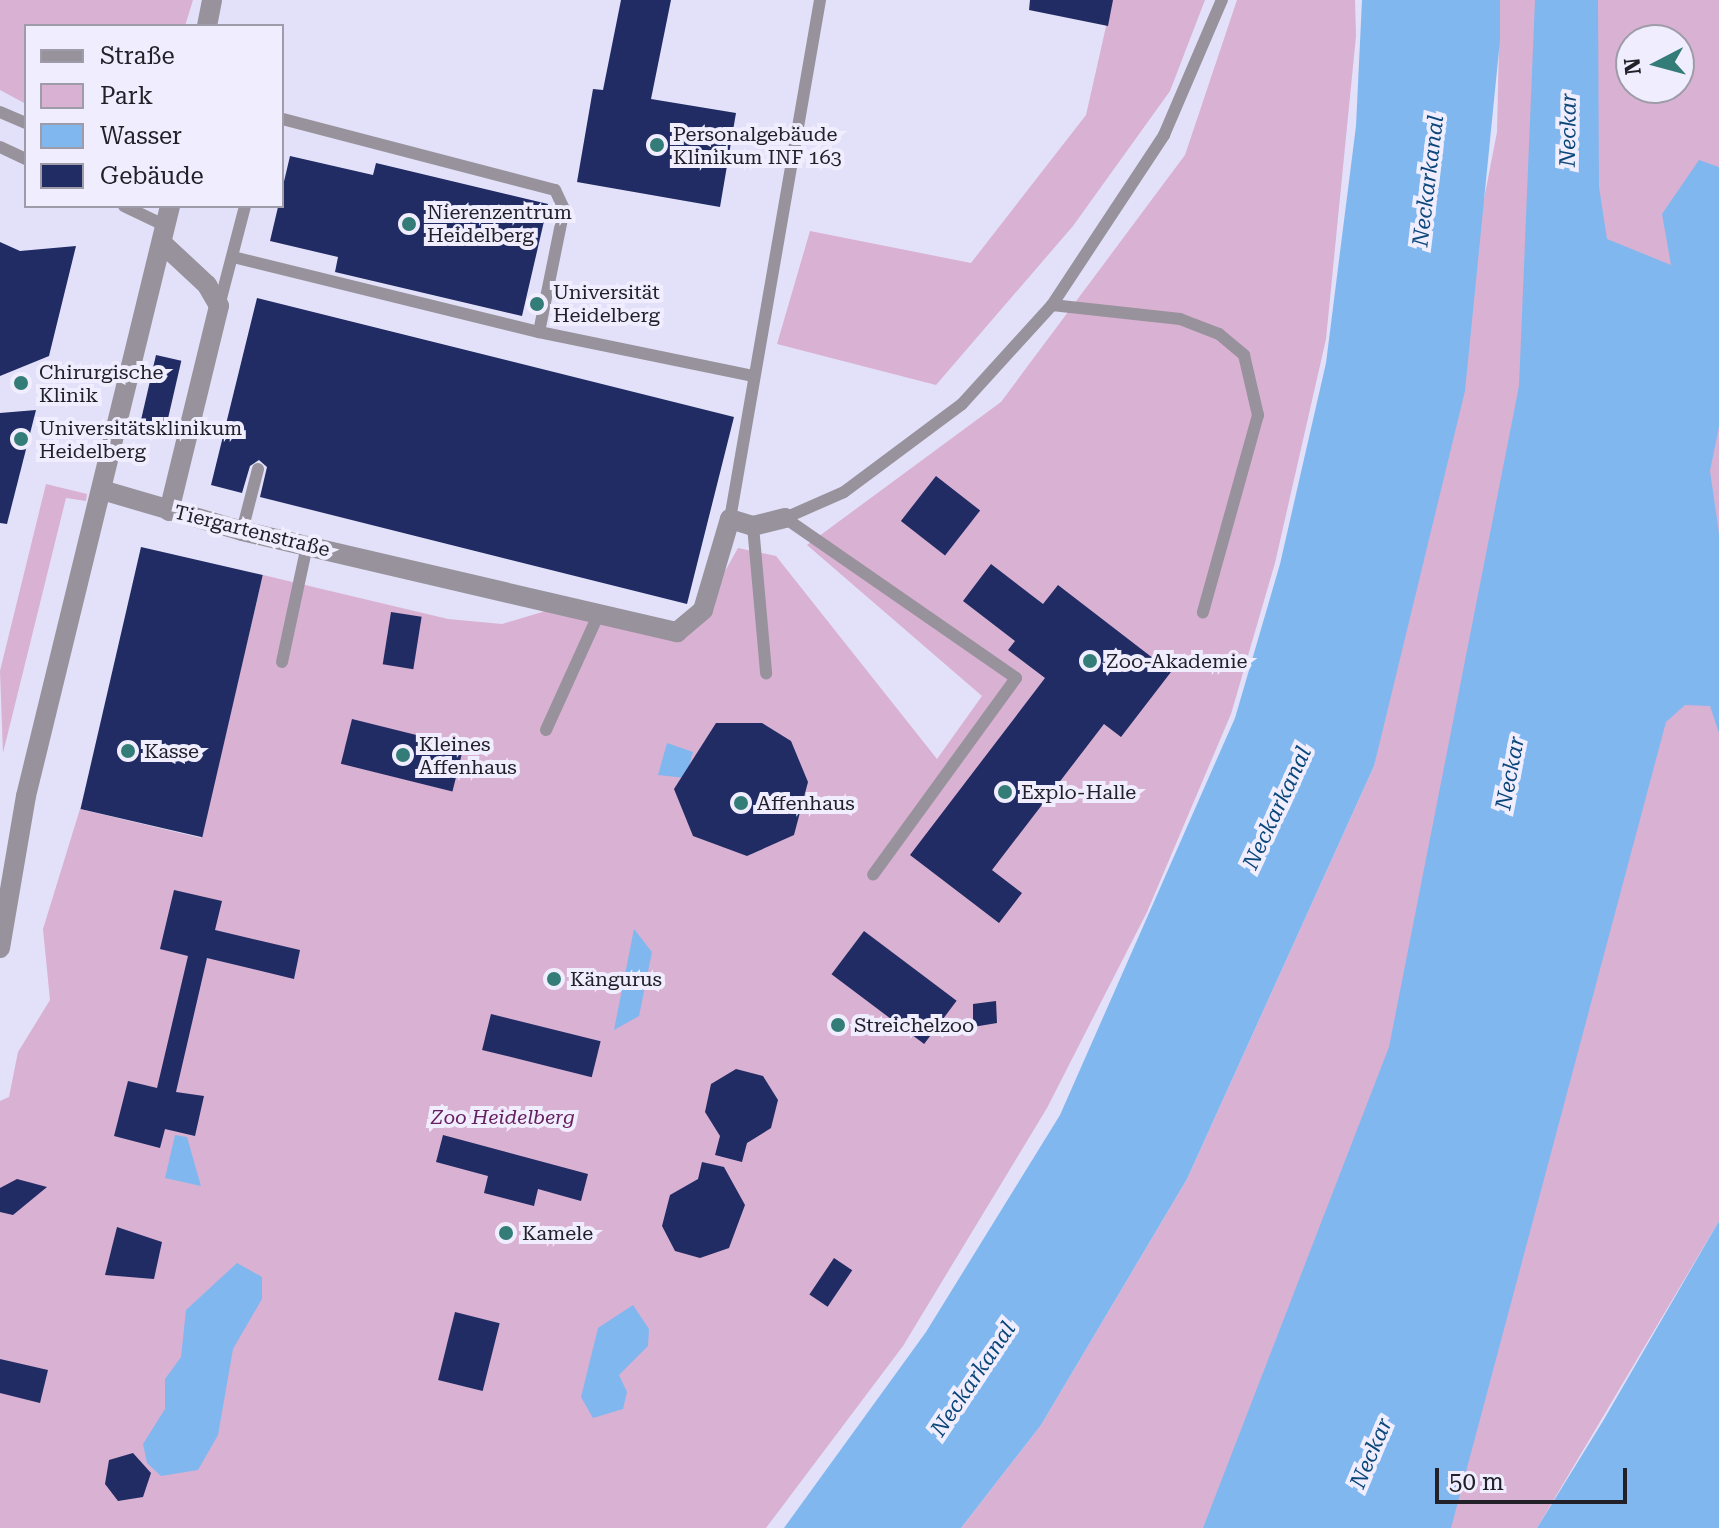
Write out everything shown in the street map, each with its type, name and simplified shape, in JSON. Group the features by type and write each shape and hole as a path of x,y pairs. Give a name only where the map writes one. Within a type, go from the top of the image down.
{"street":[{"path":"207,24 211,2"},
{"path":"166,225 219,306 169,511"},
{"path":"0,948 26,796 166,225"},
{"name":"Tiergartenstraße","path":"102,490 242,531 677,632 690,628 703,610 730,519"},
{"path":"730,519 753,526 785,518"}],"lane":[{"path":"730,519 820,0"},
{"path":"785,518 844,492 962,404 1052,305 1164,135 1222,0"},
{"path":"198,24 211,2"},
{"path":"0,112 24,122"},
{"path":"284,120 555,190 564,209 539,332"},
{"path":"0,147 24,158"},
{"path":"128,208 166,225"},
{"path":"219,306 245,208"},
{"path":"233,257 539,332 753,376"},
{"path":"1052,305 1180,319 1219,334 1244,355 1258,415 1203,612"},
{"path":"242,531 258,469"},
{"path":"785,518 1016,678 873,875"},
{"path":"753,526 766,673"},
{"path":"282,662 307,545"},
{"path":"546,730 599,613"}],"green space":[{"path":"0,0 193,0 186,24 24,24 24,103 0,90"},
{"path":"1112,0 1205,0 1170,91 1073,226 936,385 777,344 810,231 971,263 1086,115"},
{"name":"Zoo Heidelberg","path":"1237,0 1355,0 1356,36 1326,339 1275,563 1231,714 1147,912 1047,1108 903,1346 766,1528 0,1528 0,1101 9,1097 18,1052 50,1000 43,929 80,809 201,838 263,575 448,619 502,624 549,610 674,636 703,610 738,548 776,556 937,759 982,696 807,545 1001,402 1185,155"},
{"path":"1500,0 1535,0 1535,49 1538,0 1719,0 1719,1221 1537,1528 961,1528 1041,1425 1187,1179 1374,766 1497,132"},
{"path":"46,484 87,494 86,501 66,498 3,753 0,671"}],"water":[{"name":"Neckarkanal","path":"1362,0 1500,0 1500,40 1465,391 1374,766 1187,1179 1041,1425 961,1528 784,1528 926,1332 1060,1115 1235,718 1280,564 1326,363 1356,126"},
{"name":"Neckar","path":"1535,0 1598,0 1599,187 1607,239 1671,265 1662,214 1699,160 1719,167 1719,427 1710,471 1719,533 1719,733 1710,706 1685,705 1666,722 1451,1528 1203,1528 1389,1047 1519,386"},
{"path":"667,743 693,752 686,778 658,775"},
{"path":"634,929 652,952 639,1016 614,1030"},
{"path":"175,1135 187,1137 201,1186 165,1178"},
{"path":"1719,1221 1719,1528 1537,1528 1603,1421"},
{"path":"237,1263 262,1277 262,1299 233,1349 218,1435 198,1470 161,1476 147,1463 143,1444 165,1409 165,1379 181,1357 186,1310"},
{"path":"633,1305 649,1329 648,1346 619,1375 627,1392 623,1409 593,1418 581,1397 598,1328"}],"building":[{"name":"Personalgebäude Klinikum INF 163","path":"621,0 671,0 651,99 736,113 720,207 577,182 593,89 603,90"},
{"path":"1030,0 1113,0 1108,26 1029,10"},
{"name":"Nierenzentrum Heidelberg","path":"290,156 373,175 376,163 548,204 522,316 335,272 338,257 270,241 278,208 284,208 284,182"},
{"name":"Chirurgische Klinik","path":"0,242 20,251 76,246 49,356 0,376"},
{"path":"257,298 734,417 687,604 260,497 267,467 259,460 250,466 242,493 211,485"},
{"path":"156,355 181,361 166,428 140,422"},
{"path":"36,410 7,524 0,523 0,413"},
{"path":"936,476 980,510 945,555 901,521"},
{"path":"141,547 263,575 202,837 80,809"},
{"path":"991,564 1043,604 1058,585 1171,672 1121,737 1104,724 992,870 1022,893 999,923 910,855 1045,678 1008,650 1015,641 963,601"},
{"path":"391,612 422,617 413,669 383,664"},
{"name":"Kleines Affenhaus","path":"352,719 464,747 452,791 341,764"},
{"name":"Affenhaus","path":"716,723 762,723 791,741 808,782 794,835 747,856 693,836 674,789"},
{"path":"174,890 222,901 215,930 300,950 294,979 207,958 176,1092 204,1096 195,1136 165,1129 160,1148 114,1136 128,1081 157,1088 188,956 160,949"},
{"path":"864,931 957,1001 924,1044 832,974"},
{"path":"996,1001 997,1023 973,1027 973,1004"},
{"path":"491,1014 601,1041 592,1077 482,1050"},
{"path":"736,1069 763,1076 778,1100 771,1128 747,1143 742,1162 715,1155 720,1136 705,1112 711,1084"},
{"path":"443,1135 588,1174 581,1201 538,1189 534,1206 484,1193 488,1176 436,1162"},
{"path":"702,1162 724,1167 745,1205 729,1248 700,1258 675,1251 662,1226 670,1195 698,1179"},
{"path":"17,1179 47,1187 13,1215 0,1212 0,1188"},
{"path":"117,1227 162,1242 154,1279 105,1275"},
{"path":"834,1258 852,1270 828,1307 809,1294"},
{"path":"455,1312 500,1323 483,1391 438,1380"},
{"path":"0,1359 48,1370 40,1403 0,1393"},
{"path":"133,1453 151,1473 143,1497 118,1501 105,1484 109,1460"}],"place":[{"name":"Personalgebäude Klinikum INF 163","path":"657,145"},
{"name":"Nierenzentrum Heidelberg","path":"409,224"},
{"name":"Universität Heidelberg","path":"537,304"},
{"name":"Chirurgische Klinik","path":"21,383"},
{"name":"Universitätsklinikum Heidelberg","path":"21,439"},
{"name":"Zoo-Akademie","path":"1090,661"},
{"name":"Kasse","path":"128,751"},
{"name":"Kleines Affenhaus","path":"403,755"},
{"name":"Explo-Halle","path":"1005,792"},
{"name":"Affenhaus","path":"741,803"},
{"name":"Kängurus","path":"554,979"},
{"name":"Streichelzoo","path":"838,1025"},
{"name":"Kamele","path":"506,1233"}]}
